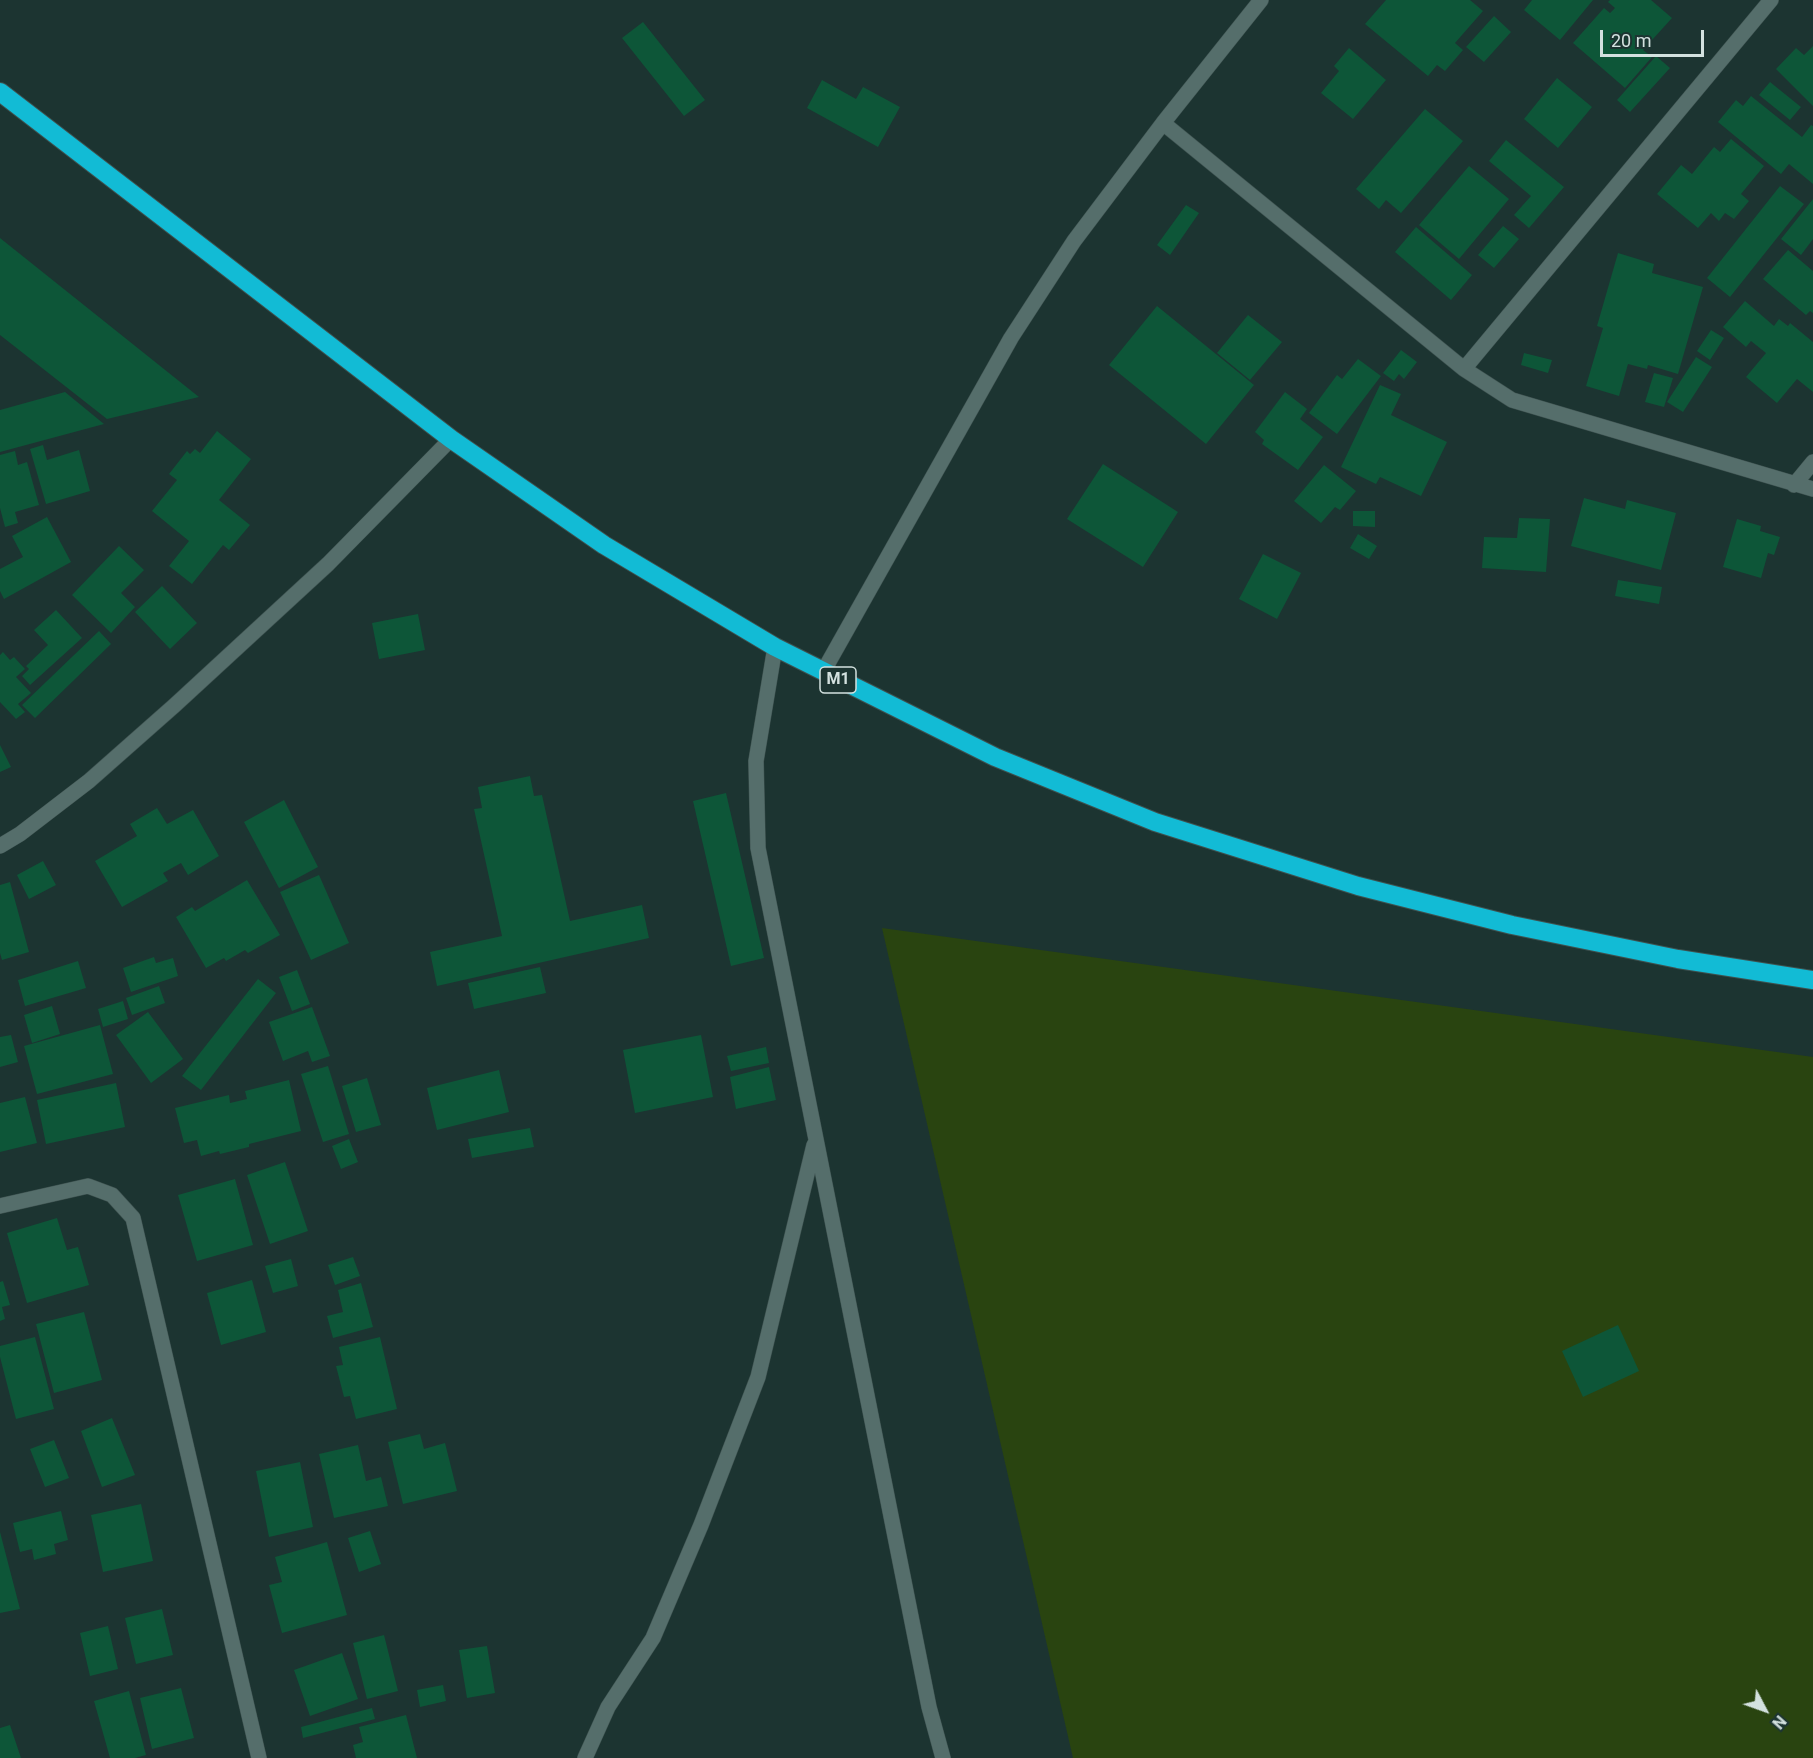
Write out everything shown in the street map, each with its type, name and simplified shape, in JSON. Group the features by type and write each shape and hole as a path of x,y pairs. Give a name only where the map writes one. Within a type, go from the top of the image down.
{"highway":[{"name":"M1","path":"0,92 451,440 604,545 775,647 995,758 1155,822 1358,886 1512,925 1678,958 1813,980"}],"street":[{"path":"823,672 1011,338 1074,241 1163,123 1261,0"},
{"path":"1464,369 1771,0"},
{"path":"1163,123 1464,369 1512,400 1813,489"},
{"path":"0,846 20,834 89,781 175,705 328,564 451,440"},
{"path":"1794,484 1813,462"},
{"path":"775,647 756,761 758,848 926,1696 943,1758"},
{"path":"585,1758 608,1707 653,1638 701,1525 758,1377 816,1139"},
{"path":"0,1206 88,1186 112,1195 133,1218 259,1758"}],"green space":[{"path":"882,928 1813,1057 1813,1758 1073,1758"}],"building":[{"path":"1386,0 1470,0 1483,11 1455,43 1463,50 1445,71 1437,65 1428,76 1365,24"},
{"path":"1532,0 1593,0 1560,40 1524,10"},
{"path":"1610,0 1651,0 1672,18 1643,50 1652,57 1625,88 1573,43 1604,8 1610,13 1615,8 1608,2"},
{"path":"1494,16 1511,32 1484,62 1466,47"},
{"path":"643,22 705,100 684,116 622,38"},
{"path":"1813,46 1813,106 1776,69 1796,48 1804,55"},
{"path":"1349,48 1386,80 1353,119 1321,93 1339,71 1334,66"},
{"path":"1656,56 1670,68 1630,112 1617,100"},
{"path":"1557,78 1592,107 1558,148 1524,119"},
{"path":"822,80 856,99 863,87 900,107 878,147 807,108"},
{"path":"1770,82 1801,107 1790,120 1759,95"},
{"path":"1751,96 1802,137 1811,125 1813,126 1813,184 1789,164 1781,174 1718,122 1736,100 1743,106"},
{"path":"1425,109 1463,141 1401,213 1386,200 1379,209 1356,189"},
{"path":"1731,139 1764,166 1741,194 1749,201 1734,219 1725,213 1719,221 1711,213 1698,228 1657,194 1681,165 1692,174 1714,147 1720,152"},
{"path":"1506,140 1564,187 1529,228 1514,215 1531,196 1489,161"},
{"path":"1469,166 1509,199 1459,259 1419,225"},
{"path":"1780,186 1804,204 1730,297 1707,278"},
{"path":"1813,199 1813,239 1801,255 1781,239"},
{"path":"1186,205 1199,213 1170,255 1157,245"},
{"path":"1503,226 1519,239 1494,268 1478,255"},
{"path":"1416,227 1472,275 1451,300 1395,252"},
{"path":"0,238 199,397 107,419 0,335"},
{"path":"1788,250 1813,271 1813,313 1810,311 1806,315 1763,279"},
{"path":"1618,253 1654,264 1652,273 1703,287 1678,374 1648,365 1647,369 1628,364 1619,396 1586,386 1603,328 1597,326"},
{"path":"1745,301 1774,326 1779,319 1788,326 1790,323 1813,342 1813,392 1797,379 1777,403 1746,377 1766,353 1751,341 1746,347 1723,327"},
{"path":"1157,306 1254,385 1206,444 1109,365"},
{"path":"1248,315 1282,342 1250,380 1217,353"},
{"path":"1711,330 1724,338 1710,360 1697,351"},
{"path":"1401,350 1417,362 1404,379 1399,374 1394,381 1383,373"},
{"path":"1524,353 1552,360 1548,373 1521,365"},
{"path":"1696,357 1712,367 1683,412 1667,402"},
{"path":"1358,359 1381,376 1337,434 1309,413 1337,375 1342,379"},
{"path":"1654,373 1673,378 1664,407 1645,402"},
{"path":"1380,385 1401,394 1391,415 1447,442 1421,496 1380,477 1376,484 1341,467"},
{"path":"65,392 104,424 0,452 0,410"},
{"path":"1285,392 1307,409 1300,419 1323,437 1298,470 1262,444 1264,440 1255,432"},
{"path":"217,431 251,459 219,500 250,525 229,550 223,545 192,584 169,566 189,541 152,511 177,480 169,474 187,451 190,454 195,449 200,453"},
{"path":"43,445 47,460 79,450 90,491 46,504 30,449"},
{"path":"15,451 18,465 27,462 39,505 15,512 18,523 5,527 0,508 0,455"},
{"path":"1103,464 1178,512 1143,567 1067,519"},
{"path":"1324,465 1356,491 1340,510 1335,507 1321,523 1294,501"},
{"path":"1584,498 1625,509 1627,500 1676,513 1661,570 1571,546"},
{"path":"1353,511 1375,511 1375,527 1353,526"},
{"path":"47,517 71,562 4,599 0,591 0,569 23,557 12,536"},
{"path":"1519,518 1550,519 1546,572 1482,568 1484,537 1517,538"},
{"path":"1737,519 1761,526 1760,531 1780,537 1774,555 1768,553 1761,578 1723,567"},
{"path":"1358,534 1377,546 1369,559 1350,548"},
{"path":"119,546 144,570 121,593 135,607 111,633 72,595"},
{"path":"1263,554 1301,573 1277,619 1239,599"},
{"path":"1618,580 1662,587 1659,604 1615,596"},
{"path":"162,586 197,623 170,649 135,612"},
{"path":"56,610 82,638 30,685 22,676 29,669 26,666 48,645 34,630"},
{"path":"418,614 425,650 379,659 372,623"},
{"path":"99,631 111,644 35,718 22,705"},
{"path":"3,652 10,660 14,657 25,669 16,677 31,693 18,704 25,712 16,719 0,702 0,655"},
{"path":"0,745 11,767 0,772"},
{"path":"530,776 534,796 542,795 570,921 642,905 649,938 437,986 430,952 502,936 474,809 482,808 478,787"},
{"path":"726,793 764,958 731,966 693,801"},
{"path":"284,800 318,867 279,888 244,822"},
{"path":"157,808 167,824 193,810 219,856 188,875 181,863 163,873 168,881 122,907 95,861 137,836 130,824"},
{"path":"43,861 56,885 29,899 17,875"},
{"path":"319,875 349,943 311,960 280,892"},
{"path":"247,880 280,935 248,953 245,950 226,961 224,958 206,968 176,917 192,907 195,911"},
{"path":"10,882 29,952 2,960 0,953 0,885"},
{"path":"154,957 156,963 173,958 178,976 131,992 123,968"},
{"path":"78,961 86,988 25,1006 18,980"},
{"path":"540,967 546,993 474,1009 468,983"},
{"path":"297,970 310,1004 292,1011 279,977"},
{"path":"258,979 276,993 201,1090 182,1076"},
{"path":"159,986 165,1003 132,1015 126,998"},
{"path":"123,1001 128,1019 103,1027 98,1009"},
{"path":"52,1006 60,1034 32,1043 24,1015"},
{"path":"312,1007 330,1056 312,1062 308,1051 283,1061 269,1022"},
{"path":"148,1012 183,1059 151,1083 116,1035"},
{"path":"100,1025 113,1074 37,1094 24,1046"},
{"path":"11,1035 18,1062 0,1067 0,1037"},
{"path":"701,1035 713,1097 635,1113 623,1050"},
{"path":"766,1047 769,1063 731,1071 727,1056"},
{"path":"328,1066 349,1134 323,1142 301,1074"},
{"path":"769,1067 776,1100 736,1109 730,1077"},
{"path":"499,1070 509,1112 437,1130 427,1088"},
{"path":"367,1078 381,1125 356,1132 342,1086"},
{"path":"289,1080 301,1131 249,1144 249,1147 201,1156 197,1140 184,1143 175,1108 229,1095 230,1103 247,1099 245,1091"},
{"path":"116,1083 125,1127 46,1144 37,1100"},
{"path":"25,1097 37,1143 0,1152 0,1103"},
{"path":"530,1128 534,1147 472,1158 468,1139"},
{"path":"349,1139 358,1162 341,1169 332,1146"},
{"path":"285,1162 308,1231 270,1244 247,1175"},
{"path":"235,1179 253,1245 197,1261 178,1195"},
{"path":"57,1218 67,1250 78,1247 89,1285 27,1303 7,1233"},
{"path":"353,1257 360,1276 335,1285 328,1265"},
{"path":"291,1259 298,1286 273,1293 265,1266"},
{"path":"252,1280 266,1332 221,1345 207,1293"},
{"path":"3,1281 10,1305 2,1307 5,1319 0,1321 0,1282"},
{"path":"361,1283 373,1327 333,1338 327,1316 343,1312 338,1290"},
{"path":"84,1312 102,1380 54,1393 36,1324"},
{"path":"1618,1325 1639,1371 1583,1397 1562,1351"},
{"path":"35,1337 54,1409 16,1419 0,1357 0,1346"},
{"path":"380,1337 397,1409 356,1419 350,1396 344,1397 336,1366 343,1365 339,1347"},
{"path":"112,1418 135,1475 102,1487 81,1431"},
{"path":"420,1434 424,1449 445,1443 457,1491 403,1504 388,1442"},
{"path":"54,1440 69,1478 45,1487 30,1449"},
{"path":"358,1445 366,1481 381,1477 388,1506 334,1518 319,1454"},
{"path":"300,1462 313,1527 269,1537 256,1471"},
{"path":"141,1504 153,1561 103,1572 91,1515"},
{"path":"61,1511 68,1540 54,1544 56,1554 34,1560 32,1549 20,1552 13,1523"},
{"path":"370,1531 381,1564 359,1572 348,1538"},
{"path":"0,1532 20,1609 0,1613"},
{"path":"327,1542 347,1615 282,1633 269,1585 282,1582 275,1557"},
{"path":"162,1609 173,1655 136,1664 125,1618"},
{"path":"108,1626 118,1669 90,1676 80,1633"},
{"path":"384,1635 398,1691 367,1699 353,1643"},
{"path":"487,1646 495,1693 467,1698 459,1650"},
{"path":"342,1653 358,1699 310,1716 294,1670"},
{"path":"443,1685 446,1701 420,1707 417,1690"},
{"path":"181,1688 194,1738 152,1749 140,1698"},
{"path":"129,1691 146,1755 135,1758 110,1758 94,1701"},
{"path":"372,1708 375,1719 303,1738 301,1727"},
{"path":"406,1715 417,1758 356,1758 353,1745 363,1742 359,1727"},
{"path":"10,1725 21,1758 0,1758 0,1728"}]}
